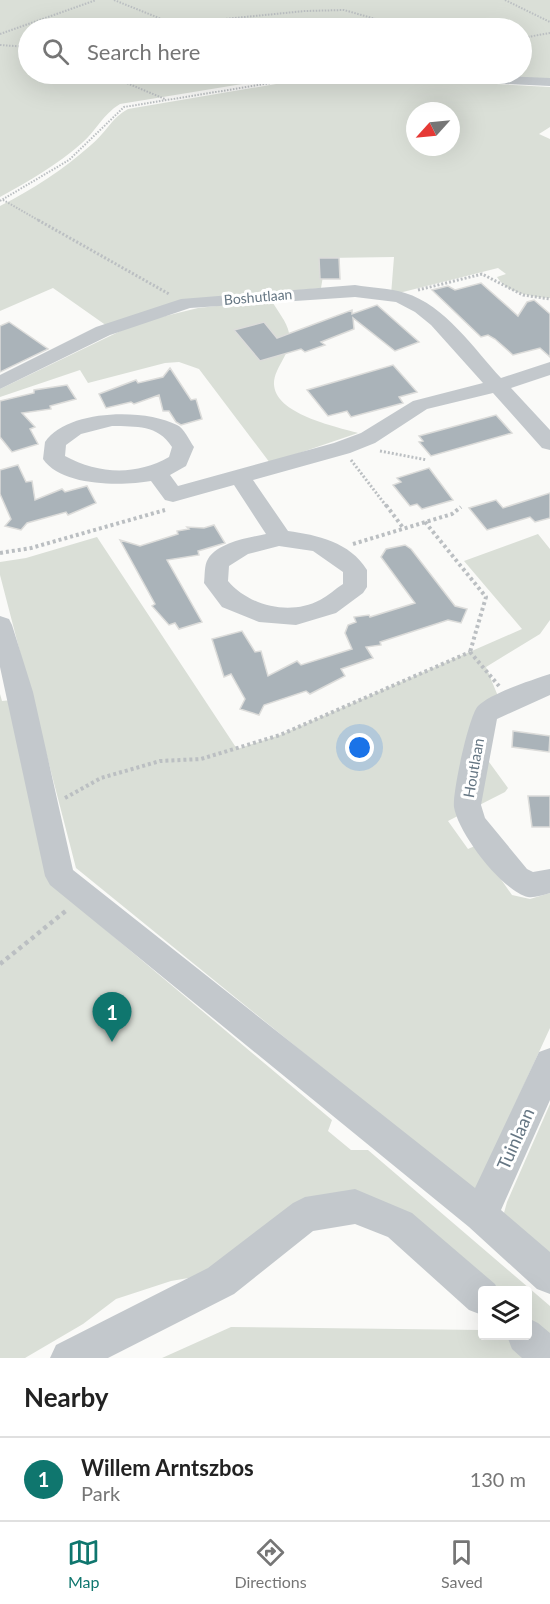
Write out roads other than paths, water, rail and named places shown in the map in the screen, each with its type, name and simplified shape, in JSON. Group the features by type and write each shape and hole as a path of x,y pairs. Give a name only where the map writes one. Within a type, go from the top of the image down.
{"street":[{"path":"532,81 550,82"},
{"name":"Boshutlaan","path":"0,382 103,331 188,303 355,291 401,297 422,308 438,321 498,384 550,443"},
{"path":"157,472 173,495 243,482 368,438 420,405 550,368"},
{"path":"112,420 154,424 172,430 183,447 178,461 157,472 127,478 99,477 74,471 54,459 56,442 74,429 112,420"},
{"path":"243,482 273,522 279,538"},
{"path":"279,538 316,543 335,550 355,570 356,587 327,607 296,616 259,613 231,601 216,583 218,562 240,548 279,538"},
{"path":"0,625 20,692 60,876 481,1215 550,1276"},
{"name":"Houtlaan","path":"550,684 487,713 481,727 467,805 472,823 517,878 530,885 550,880"},
{"name":"Tuinlaan","path":"481,1215 550,1064"},
{"path":"69,1358 220,1281 305,1215 355,1206 400,1224 478,1294"},
{"path":"530,1340 550,1358"}],"place":[{"name":"Willem Arntszbos","path":"112,1042"}]}
